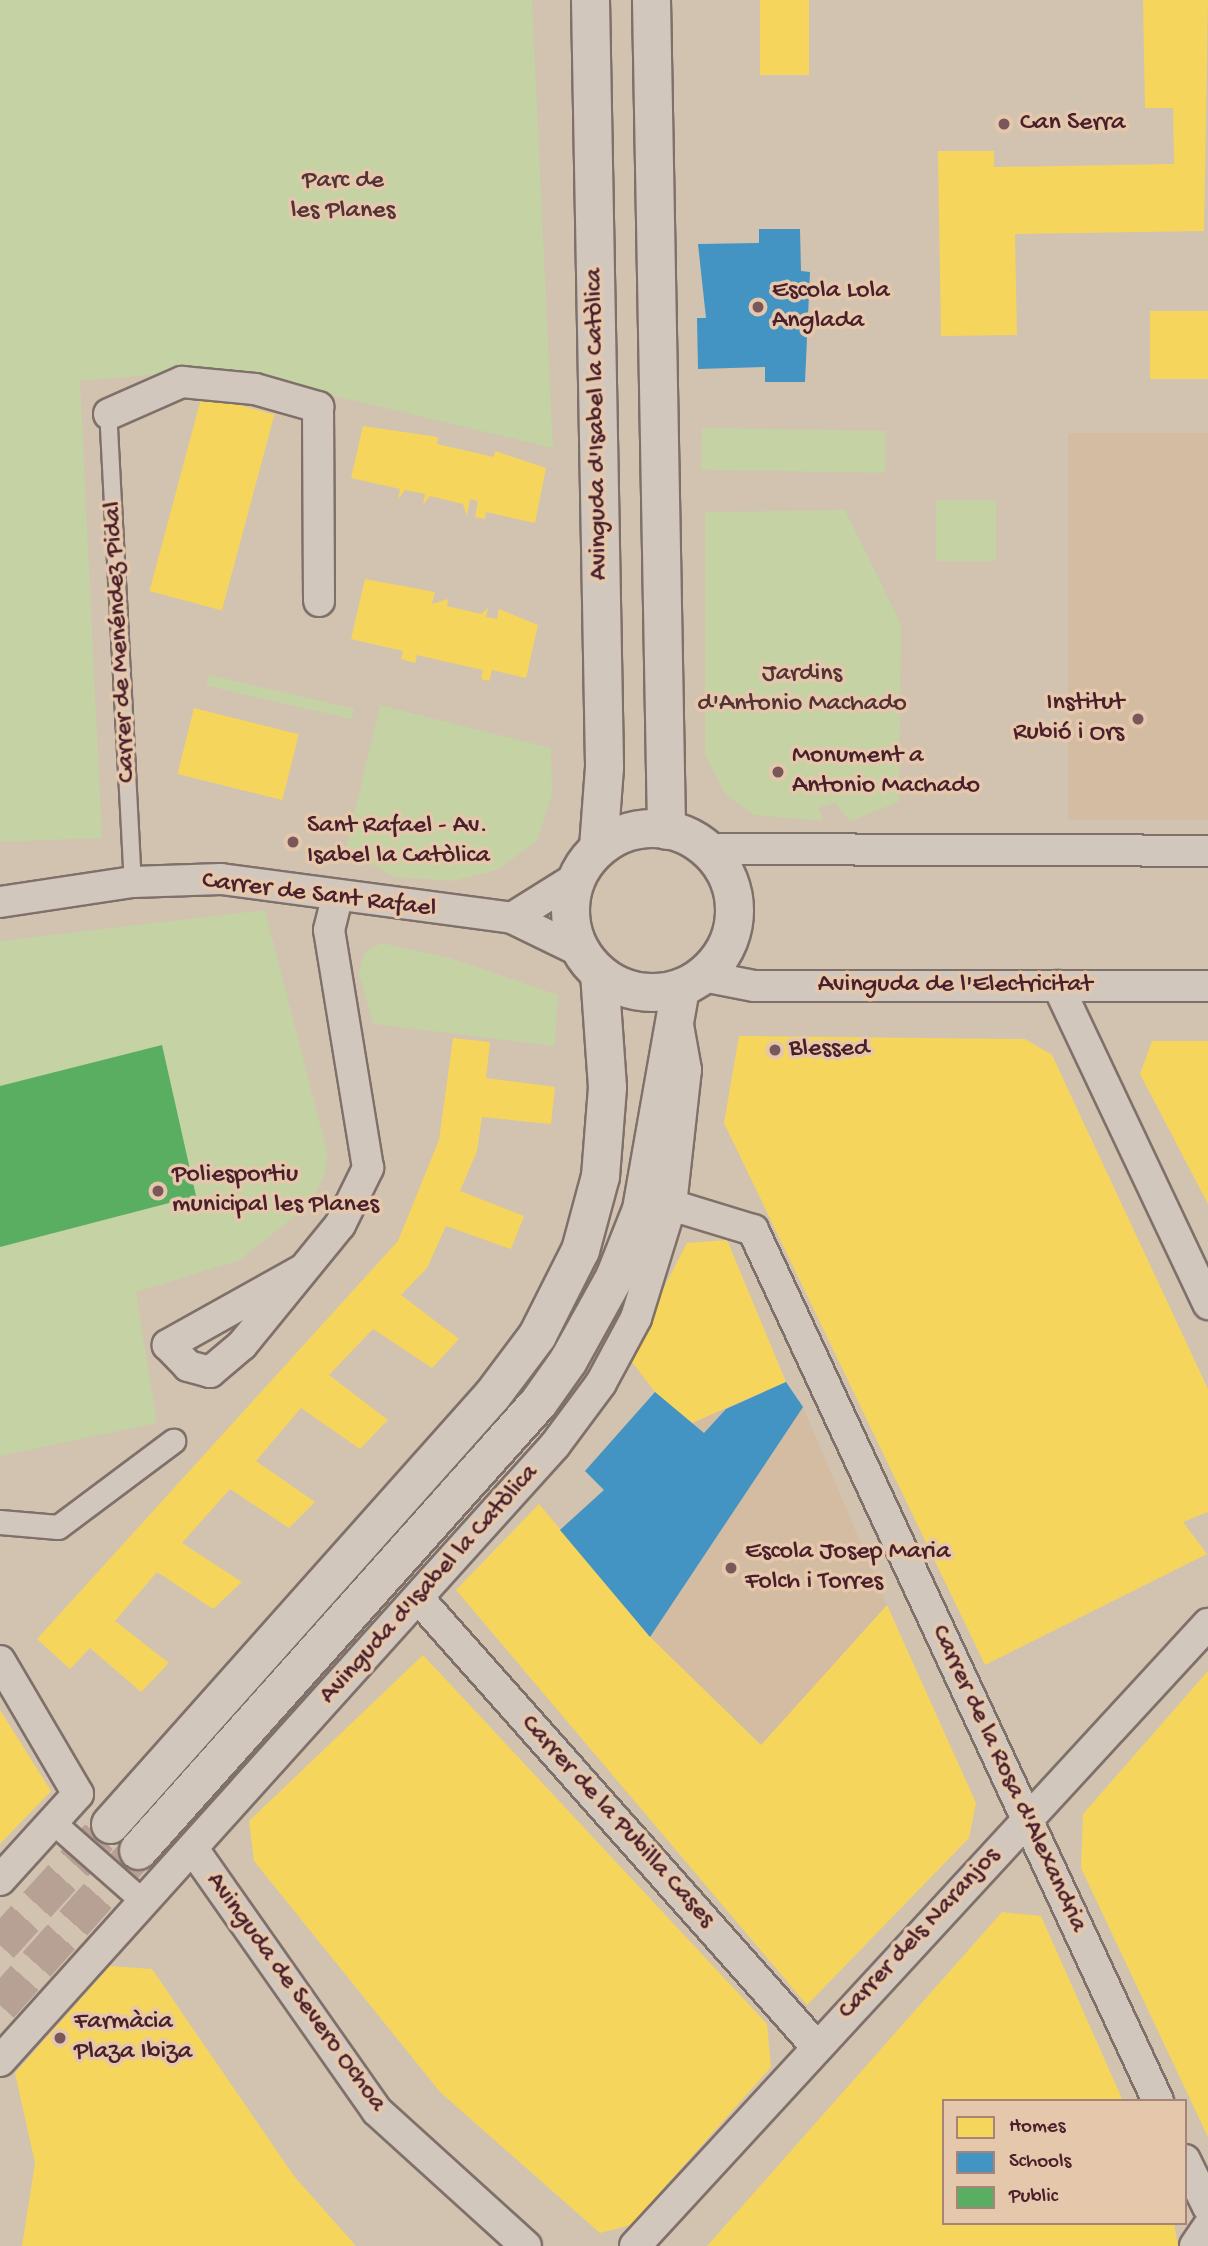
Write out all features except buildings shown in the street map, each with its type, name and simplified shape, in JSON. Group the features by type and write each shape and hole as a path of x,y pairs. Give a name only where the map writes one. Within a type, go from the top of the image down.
{"street":[{"name":"Avinguda d'Isabel la Catòlica","path":"590,0 604,767 598,847"},
{"path":"653,3 666,830"},
{"path":"108,408 181,382 255,389 318,407 319,601"},
{"path":"512,918 576,878 598,847 626,833 666,830 709,849 724,865 736,906 733,932 687,995 633,989 589,962"},
{"path":"709,849 1208,851"},
{"path":"110,1824 492,1395 537,1335 580,1250 600,1176 607,1059 589,962 570,925 576,878"},
{"name":"Carrer de Sant Rafael","path":"0,902 133,882 221,879 512,918 589,962"},
{"path":"302,1270 168,1345 188,1366 210,1372 242,1345 340,1225 368,1168 329,930 338,895"},
{"name":"Avinguda de l'Electricitat","path":"687,995 754,986 1208,986"},
{"path":"1058,986 1208,1304"},
{"name":"Avinguda d'Isabel la Catòlica","path":"0,2061 555,1445 601,1383 636,1318 671,1205 686,1070 687,995"},
{"name":"Avinguda d'Isabel la Catòlica","path":"138,1850 539,1401 568,1360 614,1277 641,1209 687,995"},
{"name":"Carrer de la Rosa d'Alexandria","path":"671,1205 753,1230 1157,2099"},
{"path":"223,1313 242,1345"},
{"path":"0,1522 58,1527 173,1441"},
{"name":"Carrer de la Pubilla Cases","path":"418,1598 815,2045"},
{"name":"Carrer dels Naranjos","path":"635,2246 815,2045 1027,1821 1208,1624"},
{"path":"0,1661 78,1794 54,1824 0,1880"},
{"path":"54,1824 138,1897"},
{"name":"Avinguda de Severo Ochoa","path":"193,1849 377,2111 526,2246"},
{"path":"1187,2164 1208,2207"},
{"path":"1195,2246 1208,2227"}],"lane":[{"name":"Carrer de Menéndez Pidal","path":"108,408 133,882"}],"shaded area":[{"name":"Institut Rubió i Ors","path":"1068,433 1208,433 1208,820 1068,820"},
{"name":"Escola Josep Maria Folch i Torres","path":"786,1382 803,1407 887,1605 761,1745 650,1637 560,1530 603,1490 585,1471 655,1392 692,1423"}],"green space":[{"name":"Parc de les Planes","path":"0,0 532,0 553,448 288,385 186,372 80,381 102,838 0,842"},
{"path":"702,428 886,431 885,473 701,470"},
{"path":"936,500 996,500 996,561 936,561"},
{"name":"Jardins d'Antonio Machado","path":"845,510 901,624 899,802 850,821 835,803 818,808 823,821 754,815 727,796 705,756 705,512"},
{"path":"209,675 354,709 352,719 207,686"},
{"path":"380,705 551,748 552,795 537,841 497,870 453,881 394,877 365,860 344,857"},
{"name":"Poliesportiu municipal les Planes","path":"265,910 328,1156 324,1177 310,1204 240,1260 136,1292 157,1423 0,1456 0,941"},
{"path":"381,943 450,958 558,995 555,1046 373,1024 359,973 364,953"}],"tunnel":[{"path":"0,1945 110,1824"},
{"path":"0,2005 138,1850"}],"place":[{"name":"Can Serra","path":"1004,124"},
{"name":"Escola Lola Anglada","path":"758,307"},
{"name":"Institut Rubió i Ors","path":"1138,719"},
{"name":"Monument a Antonio Machado","path":"778,772"},
{"name":"Sant Rafael - Av. Isabel la Catòlica","path":"293,842"},
{"name":"Blessed","path":"775,1050"},
{"name":"Poliesportiu municipal les Planes","path":"158,1191"},
{"name":"Escola Josep Maria Folch i Torres","path":"731,1568"},
{"name":"Farmàcia Plaza Ibiza","path":"60,2038"}]}
